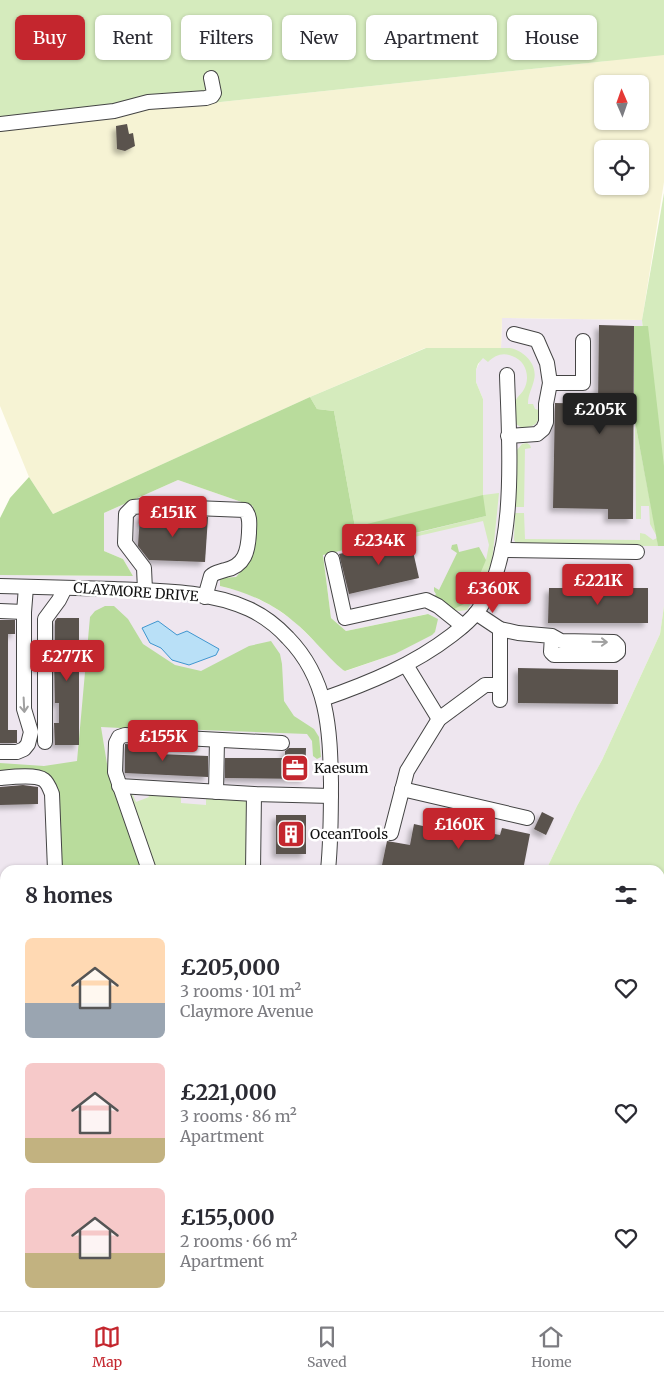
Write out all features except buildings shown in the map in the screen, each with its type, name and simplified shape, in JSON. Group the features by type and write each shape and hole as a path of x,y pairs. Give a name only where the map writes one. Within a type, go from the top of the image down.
{"street":[{"path":"0,124 114,111 148,102 206,98 214,93 211,78"},
{"path":"508,436 529,436 540,432 546,422 546,404 550,383 547,363 538,340 514,334"},
{"path":"550,383 583,383 583,341"},
{"path":"323,698 369,682 406,665 434,649 476,613 486,597 494,580 502,550 507,507 507,375"},
{"path":"145,590 144,568 125,543 126,514 133,507 245,510 250,519 247,553 235,567 216,572 211,576 205,597"},
{"path":"502,550 637,552"},
{"path":"332,559 345,618 426,600 438,606 463,626"},
{"name":"CLAYMORE DRIVE","path":"0,586 145,590 205,597 248,608 282,631 306,660 323,698 330,742 331,828 328,865"},
{"path":"0,752 17,752 24,749 28,744 31,732 24,709 24,612 26,587"},
{"path":"45,742 45,620 65,588"},
{"path":"0,612 24,612"},
{"path":"476,613 500,629 518,633 552,636"},
{"path":"500,629 500,700"},
{"path":"406,665 439,719"},
{"path":"391,833 406,771 439,719 485,685 500,685"},
{"path":"147,865 119,786 115,768 116,743 119,737 126,735 282,743"},
{"path":"216,792 217,740"},
{"path":"0,778 34,777 44,779 49,786 52,794 55,865"},
{"path":"119,786 254,794 331,796"},
{"path":"402,789 527,818"},
{"path":"253,865 254,794"}],"shaded area":[{"path":"0,0 664,0 664,182 642,320 502,318 501,348 425,348 310,397 53,514 29,477 0,406 0,127 607,61 597,60 597,15 507,15 507,51 497,50 497,15 366,15 366,37 356,36 356,15 282,15 282,28 272,27 272,15 181,15 181,18 171,17 171,15 149,15"},
{"path":"502,318 642,320 656,477 664,524 664,606 660,634 602,760 548,865 0,865 0,575 133,576 123,559 104,551 104,513 178,480 253,506 251,560 236,577 220,586 244,592 272,606 294,621 343,670 346,671 395,654 427,614 346,631 331,618 323,555 486,516 483,495 483,399 476,382 476,370 481,359 501,347"}],"green space":[{"path":"0,0 664,0 664,55 0,127"},
{"path":"664,193 664,524 656,477 642,320"},
{"path":"634,326 648,326 664,466 664,546 658,546 634,416"},
{"path":"426,348 510,348 520,352 529,359 535,374 528,404 533,404 535,409 539,410 538,419 535,424 522,428 516,424 515,409 516,400 523,391 527,381 526,371 521,362 517,358 502,354 488,362 483,358 476,370 476,382 483,399 483,495 499,493 492,562 483,583 467,610 460,611 452,610 486,560 489,545 483,521 414,537 415,546 412,547 409,535 486,516 355,527 334,411 317,409 310,397"},
{"path":"310,397 317,409 334,411 355,527 483,495 486,516 323,555 331,618 346,631 428,614 438,619 435,632 432,635 395,654 345,671 343,670 306,632 285,615 258,599 220,586 220,578 236,577 251,560 253,506 178,480 104,513 104,551 123,559 133,576 0,575 0,518 10,498 29,477 53,514"},
{"path":"635,422 656,535 650,524 649,506 641,506 641,519 636,519"},
{"path":"527,443 531,448 525,449 524,507 515,507 517,450 522,444"},
{"path":"515,513 524,513 525,539 640,540 640,533 653,540 657,538 658,546 523,546 514,540"},
{"path":"457,544 459,552 479,547 486,560 468,602 452,610 434,597 436,594 434,587 439,590 457,553 451,549 452,545"},
{"path":"105,606 114,606 128,619 143,644 175,665 201,671 249,646 271,641 280,654 284,701 294,716 314,729 319,737 321,757 317,759 313,756 312,741 307,734 101,727 108,770 141,865 58,865 53,783 0,774 0,763 44,766 77,761 90,617 95,611"},
{"path":"664,606 664,865 548,865 602,760 660,634"},
{"path":"147,792 181,794 181,803 206,805 206,796 245,800 248,804 247,865 151,865 130,797 132,793 136,802 149,797"}],"water":[{"path":"158,621 177,635 187,631 219,649 216,655 189,665 172,660 161,648 150,643 142,628"}],"place":[{"name":"Kaesum","path":"295,768"},
{"name":"OceanTools","path":"291,834"}]}
